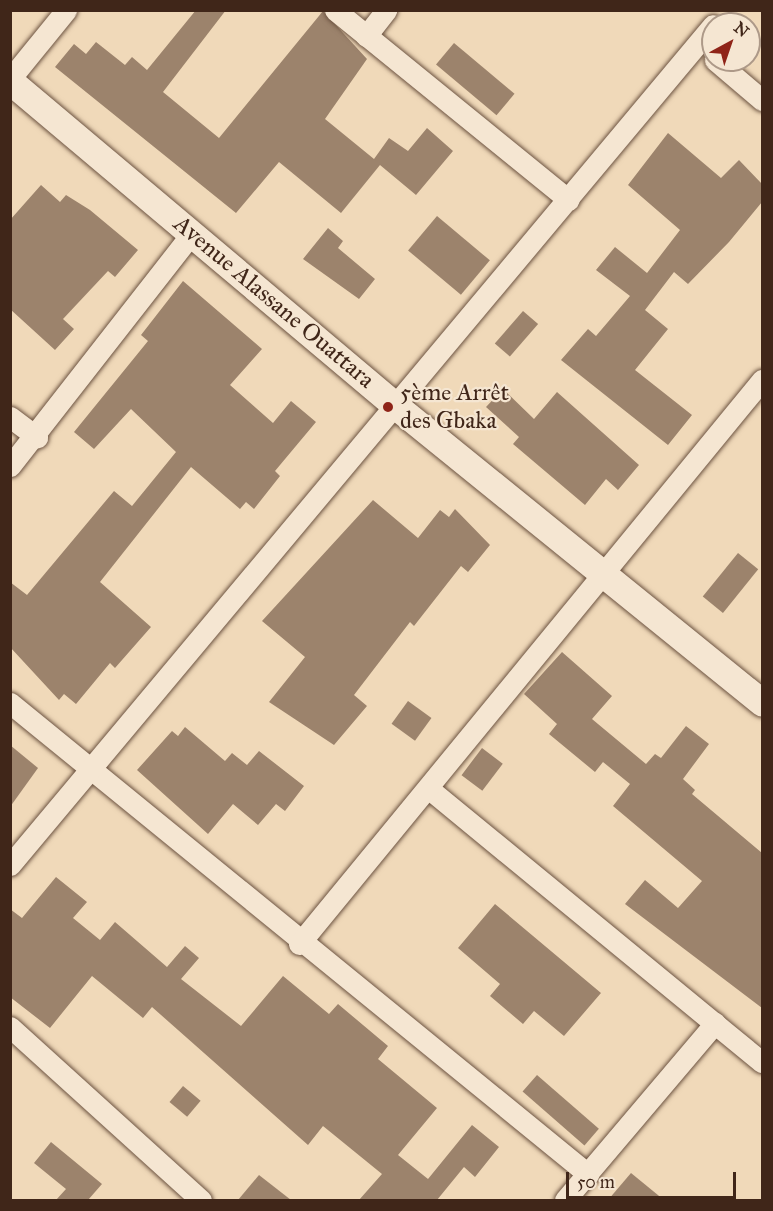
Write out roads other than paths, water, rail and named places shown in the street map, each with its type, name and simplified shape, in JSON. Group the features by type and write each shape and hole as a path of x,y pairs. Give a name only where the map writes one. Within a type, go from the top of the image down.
{"street":[{"path":"10,80 66,10"},
{"path":"335,10 569,200"},
{"path":"366,36 386,10"},
{"path":"10,865 90,767 397,407 701,38"},
{"path":"696,44 701,48"},
{"path":"730,72 762,99"},
{"name":"Avenue Alassane Ouattara","path":"10,80 193,232 397,407 762,704"},
{"path":"10,466 37,437 193,232"},
{"path":"299,944 428,788 601,571 762,380"},
{"path":"10,417 37,437"},
{"path":"10,703 90,767 299,944 588,1174"},
{"path":"428,788 762,1062"},
{"path":"565,1200 715,1023"},
{"path":"10,1027 201,1200"}],"place":[{"name":"5ème Arrêt des Gbaka","path":"388,407"}]}
